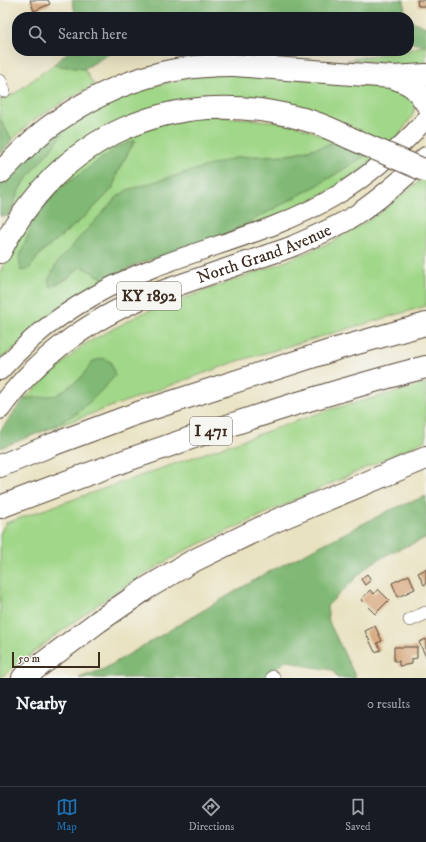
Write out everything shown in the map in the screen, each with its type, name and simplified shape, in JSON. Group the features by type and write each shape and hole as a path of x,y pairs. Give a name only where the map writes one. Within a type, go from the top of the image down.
{"highway":[{"path":"0,173 22,150 48,127 86,101 124,84 182,68 213,65 234,65 392,77 426,75"},
{"path":"392,77 412,86 419,92 426,103"},
{"path":"0,252 10,231 36,195 63,168 91,146 111,134 152,117 196,108 250,108 300,118 323,126 426,171"},
{"name":"I 471","path":"8,463 54,444 142,412 336,349 426,324"},
{"name":"I 471","path":"0,507 210,431 319,397 426,367"},
{"path":"23,678 99,621 147,588 191,562 275,521 426,458"}],"main road":[{"name":"North Grand Avenue","path":"0,371 32,338 56,320 97,294 141,273 277,224 334,197 368,174 398,148 426,119"},
{"name":"North Grand Avenue","path":"0,409 8,397 27,376 52,354 81,331 119,308 160,291 293,246 326,230 360,212 387,192 426,157"}],"street":[{"path":"410,620 426,613"}],"green space":[{"path":"72,0 404,0 405,12 75,12"},
{"path":"414,22 426,27 426,46 414,43"},
{"path":"426,46 426,67 422,68 348,60 370,56 414,56 414,48"},
{"path":"63,56 106,56 84,69 53,65"},
{"path":"53,65 84,69 94,85 31,122 12,140 0,119 0,100 14,94"},
{"path":"214,71 398,88 411,96 416,105 412,116 391,147 327,119 279,102 230,98 191,102 25,194 8,216 20,188 72,118 114,96"},
{"path":"204,115 291,123 336,141 324,146 287,155 237,157 48,281 51,287 67,279 81,266 106,280 0,359 0,272 21,229 72,171 123,138 160,124","holes":["135,141 118,171 113,188 89,213 41,253 28,270 58,190"]},
{"path":"72,118 56,143 20,188 8,216 0,216 0,183"},
{"path":"0,119 12,140 0,155"},
{"path":"135,140 118,171 113,188 89,213 41,253 28,270 21,271 19,259 34,220 58,190 116,148"},
{"path":"336,141 368,154 318,185 225,235 138,264 106,280 81,266 67,279 51,287 48,281 58,261 116,198 127,190 238,157 287,155 324,146"},
{"path":"368,154 378,157 338,187 281,215 225,235 318,185"},
{"path":"422,179 426,181 426,306 238,361 41,432 79,412 93,361 81,378 57,396 24,399 83,345 143,313 277,265 334,241 380,213"},
{"path":"103,358 111,362 115,376 79,412 41,432 0,448 0,431 24,399 57,395 81,378 93,361"},
{"path":"426,384 426,440 184,551 118,590 0,678 0,533 6,523 325,411"},
{"path":"426,496 426,538 392,552 369,565 327,606 329,622 356,678 337,678 333,670 306,666 287,660 263,678 79,678 104,669 263,575 390,510"}],"building":[{"path":"30,0 48,0 50,4 34,11"},
{"path":"417,0 426,0 426,6 418,6"},
{"path":"426,569 426,584 424,585 418,573"},
{"path":"367,574 371,580 365,585 361,579"},
{"path":"409,575 415,589 398,597 392,583"},
{"path":"378,589 389,600 375,614 361,600 370,590 374,594"},
{"path":"375,626 382,641 377,643 381,650 375,652 365,631"},
{"path":"426,639 426,657 419,642"},
{"path":"394,647 417,647 417,658 412,659 412,664 399,666 399,661 394,661"}]}
